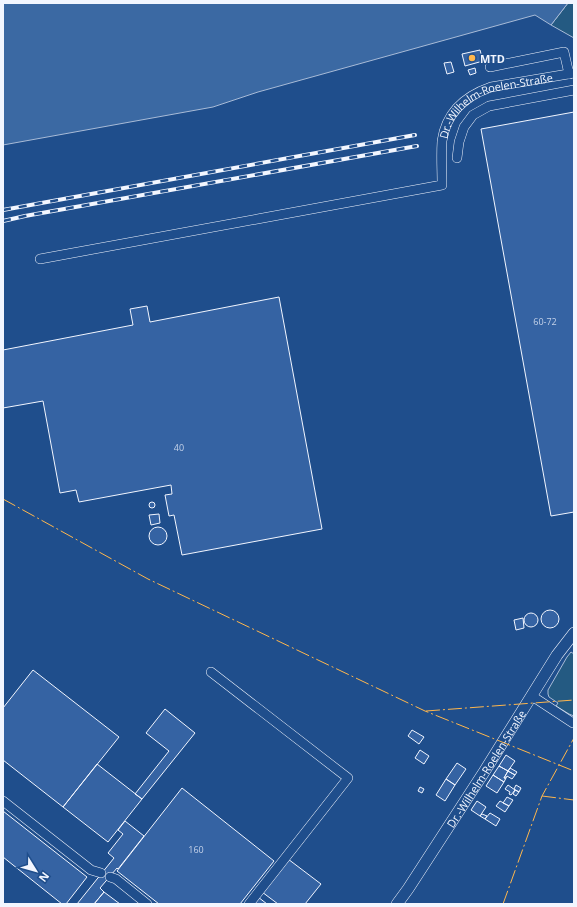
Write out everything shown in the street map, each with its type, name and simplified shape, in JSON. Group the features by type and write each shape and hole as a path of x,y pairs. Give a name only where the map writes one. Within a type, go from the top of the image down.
{"main road":[{"name":"Dr.-Wilhelm-Roelen-Straße","path":"397,904 484,772 557,655 574,634"}],"street":[{"path":"490,67 564,52 571,73"},
{"name":"Dr.-Wilhelm-Roelen-Straße","path":"40,259 442,185 442,142 444,130 455,110 466,99 491,87 571,73"},
{"path":"457,158 459,142 464,127 473,115 488,106 574,90"},
{"path":"211,672 348,778 249,904"},
{"path":"532,696 573,723 574,732"},
{"path":"3,801 91,870 101,873"},
{"path":"110,877 116,879 147,904"}],"shaded area":[{"path":"3,3 568,3 551,25 535,15 258,92 213,107 3,145"},
{"path":"568,3 574,3 574,38 551,25"},
{"path":"571,652 574,654 574,716 556,706 558,703 549,697 548,694 548,690"}],"building":[{"name":"MTD","path":"480,50 483,61 465,66 462,54"},
{"path":"451,62 454,72 447,74 444,63"},
{"path":"475,68 476,73 470,75 468,70"},
{"path":"574,112 574,512 551,516 481,129"},
{"path":"279,297 322,529 182,555 174,515 169,516 165,495 172,494 171,485 79,502 76,490 60,493 43,401 3,408 3,350 133,325 130,309 147,306 150,322"},
{"path":"152,502 155,505 152,508 149,505"},
{"path":"159,514 160,523 151,525 149,515"},
{"path":"158,527 164,530 167,536 164,542 158,545 152,542 149,536 152,530"},
{"path":"550,610 556,613 559,619 556,625 550,628 544,625 541,619 544,613"},
{"path":"531,613 536,615 538,620 536,625 531,627 526,625 524,620 526,615"},
{"path":"523,618 524,628 516,630 514,620"},
{"path":"33,670 119,737 63,807 3,760 3,708"},
{"path":"165,709 195,733 142,799 135,794 169,751 146,733"},
{"path":"412,730 424,737 419,744 408,736"},
{"path":"420,750 429,756 424,764 415,758"},
{"path":"506,755 515,761 508,771 499,766"},
{"path":"457,763 466,769 455,785 446,779"},
{"path":"97,764 142,799 108,842 63,807"},
{"path":"499,766 508,771 504,778 506,778 504,782 493,775"},
{"path":"510,768 517,772 515,775 508,771"},
{"path":"508,771 515,775 512,779 507,776 504,778"},
{"path":"493,775 504,782 497,793 486,786"},
{"path":"446,779 455,785 445,801 436,795"},
{"path":"508,785 515,790 511,795 509,794 510,792 505,789"},
{"path":"516,785 521,788 519,792 514,789"},
{"path":"420,787 424,789 422,793 418,791"},
{"path":"182,788 274,861 240,904 159,904 117,871"},
{"path":"515,790 519,792 516,796 513,794"},
{"path":"507,797 513,800 509,806 503,803"},
{"path":"477,801 486,807 480,816 471,810"},
{"path":"500,801 509,806 505,812 496,806"},
{"path":"3,811 87,877 66,904 62,904 3,857"},
{"path":"490,813 500,819 496,826 485,819"},
{"path":"482,814 487,816 485,819 480,816"},
{"path":"125,821 144,836 118,869 117,868 100,888 104,892 94,904 77,904 114,858 108,853 123,834 118,830"},
{"path":"288,859 321,884 305,904 278,904 262,892"},
{"path":"104,892 120,904 94,904"},
{"path":"258,897 267,904 253,904"}],"railway":[{"path":"3,210 415,135"},
{"path":"3,221 417,146"}],"power":[{"path":"3,499 148,579 425,711 574,771"},
{"path":"426,711 574,700"},
{"path":"503,904 542,796 574,738"},
{"path":"542,796 574,800"}],"place":[{"name":"MTD","path":"472,58"}]}
